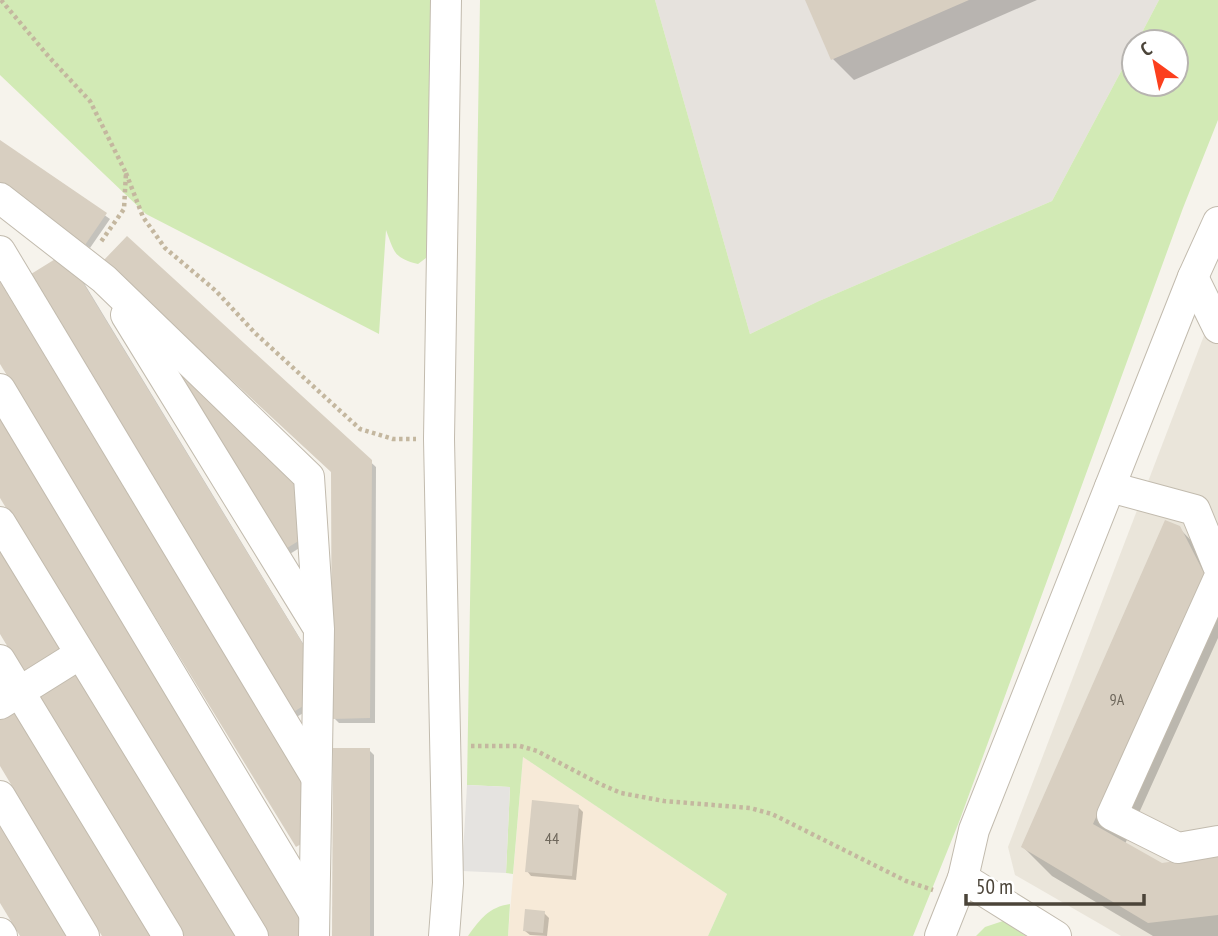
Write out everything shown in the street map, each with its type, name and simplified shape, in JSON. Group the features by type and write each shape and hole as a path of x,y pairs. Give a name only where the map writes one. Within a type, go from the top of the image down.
{"street":[{"path":"444,936 448,883 439,439 446,0"},
{"path":"0,198 94,271 309,477 319,629 314,925"},
{"path":"940,936 963,878 974,831 1193,277 1218,222"},
{"path":"0,251 316,777"},
{"path":"94,271 319,629"},
{"path":"1193,277 1218,328"},
{"path":"0,389 314,925"},
{"path":"1110,487 1195,510 1218,566"},
{"path":"0,522 253,936"},
{"path":"1218,580 1112,815 1178,848 1218,841"},
{"path":"10,698 80,654"},
{"path":"0,660 10,698 168,936"},
{"path":"0,796 84,936"},
{"path":"963,878 1056,936"}],"path":[{"path":"1,0 90,101 126,173 143,217 164,248 216,291 255,333 360,429 393,439 439,439"},
{"path":"94,271 124,209 126,173"},
{"path":"445,746 520,746 537,751 621,793 664,801 750,808 772,814 906,881 947,896 963,878"}],"shaded area":[{"path":"655,0 1159,0 1144,28 1120,28 1120,73 1052,201 819,301 750,334"},
{"path":"1218,299 1218,936 1121,936 1015,875 1008,847"},
{"path":"523,757 727,894 708,936 508,936"},
{"path":"467,785 510,787 506,873 462,871"}],"green space":[{"path":"0,0 438,0 430,255 418,264 404,259 396,253 386,230 379,334 146,214 0,75"},
{"path":"480,0 655,0 750,334 819,301 1052,201 1120,73 1120,98 1190,98 1190,28 1144,28 1159,0 1218,0 1218,120 1183,208 959,822 913,936 708,936 727,894 523,757 513,874 506,873 510,787 467,785"},
{"path":"510,904 508,936 468,936 486,915 496,908"},
{"path":"1003,921 1026,936 976,936 985,927"}],"building":[{"path":"805,0 969,0 831,60"},
{"path":"0,140 107,213 85,245 0,183"},
{"path":"127,236 372,460 370,718 332,719 331,472 103,261"},
{"path":"65,253 309,654 308,703 287,716 23,279"},
{"path":"0,268 309,780 313,837 296,847 0,364"},
{"path":"187,367 277,456 298,491 305,537 279,553 171,377"},
{"path":"0,401 311,936 265,936 0,498"},
{"path":"1165,520 1180,526 1205,575 1093,824 1162,863 1218,855 1218,915 1148,923 1021,847"},
{"path":"0,537 70,653 27,679 0,634"},
{"path":"77,665 240,936 182,936 34,691"},
{"path":"19,702 159,936 102,936 0,766 0,713"},
{"path":"333,748 370,748 370,936 332,936"},
{"path":"532,800 579,805 572,876 525,872"},
{"path":"0,808 77,936 20,936 0,903"},
{"path":"525,909 545,911 543,933 523,931"}]}
